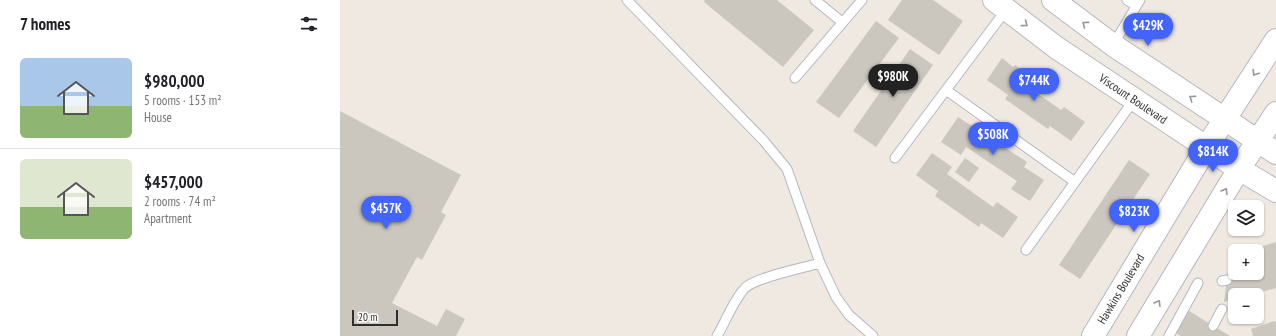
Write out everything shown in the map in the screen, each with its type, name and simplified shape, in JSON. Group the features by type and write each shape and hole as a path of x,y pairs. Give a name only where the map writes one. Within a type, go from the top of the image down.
{"main road":[{"path":"1053,0 1113,44 1224,120 1276,153"},
{"name":"Viscount Boulevard","path":"1000,5 1057,48 1134,100 1239,170 1276,191"},
{"name":"Hawkins Boulevard","path":"1093,336 1206,148 1276,40"},
{"path":"1138,336 1239,170 1276,113"}],"lane":[{"path":"627,0 764,141 787,169 820,264 836,297 850,314 873,336"},
{"path":"815,0 842,22"},
{"path":"795,78 862,0"},
{"path":"1113,44 1138,3 1127,0"},
{"path":"895,158 946,90 1000,5"},
{"path":"946,90 1075,182"},
{"path":"1026,250 1134,100"},
{"path":"718,336 737,298 746,288 757,282 820,264"},
{"path":"1169,336 1198,283"},
{"path":"1213,326 1222,309"}],"building":[{"path":"705,0 777,0 814,30 783,67 704,2"},
{"path":"902,0 933,0 963,21 939,55 888,20"},
{"path":"876,21 899,38 839,118 816,102"},
{"path":"910,49 933,65 876,147 853,131"},
{"path":"1002,58 1013,67 1015,65 1023,70 1017,79 1061,110 1064,107 1085,122 1071,141 1050,126 1048,129 1005,99 1008,95 987,80"},
{"path":"340,111 461,175 441,212 446,215 422,260 417,257 392,303 437,326 446,309 465,319 456,336 340,336"},
{"path":"958,117 1027,162 1024,167 1044,180 1030,201 1011,189 1017,181 966,147 961,155 941,142"},
{"path":"932,153 952,167 947,174 993,207 997,202 1018,217 1003,238 981,223 979,227 935,196 938,191 916,175"},
{"path":"965,158 979,168 969,182 955,172"},
{"path":"1129,160 1150,174 1080,279 1059,265"},
{"path":"1276,242 1276,288 1264,291 1264,288 1228,288 1228,301 1224,302 1228,271 1228,280 1264,280 1264,246"},
{"path":"1189,311 1230,336 1181,336 1175,333"},
{"path":"1274,321 1276,322 1276,336 1253,336 1251,329"}]}
